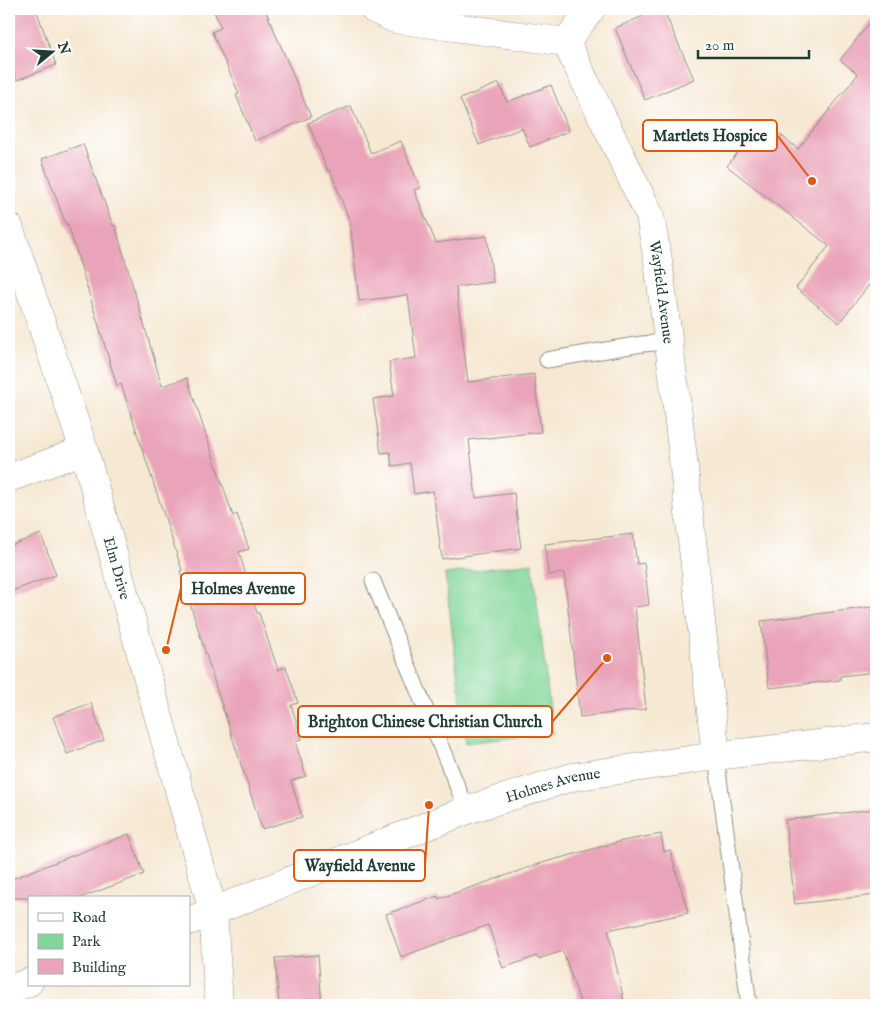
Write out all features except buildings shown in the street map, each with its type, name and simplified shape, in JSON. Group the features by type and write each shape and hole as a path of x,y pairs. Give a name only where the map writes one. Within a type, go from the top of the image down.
{"street":[{"path":"374,9 395,19 566,42 591,9"},
{"name":"Wayfield Avenue","path":"566,42 650,216 658,261 678,414 716,756"},
{"name":"Elm Drive","path":"9,227 84,450 201,916 219,1005"},
{"path":"9,478 84,450"},
{"name":"Holmes Avenue","path":"201,916 467,810 572,777 716,756 876,737"},
{"path":"9,990 28,982"}],"lane":[{"path":"546,360 642,344 668,342"},
{"path":"373,582 467,810"},
{"path":"716,756 749,1005"}],"green space":[{"path":"532,563 553,733 466,743 445,574"}],"place":[{"name":"Martlets Hospice","path":"812,181"},
{"name":"Holmes Avenue","path":"166,650"},
{"name":"Brighton Chinese Christian Church","path":"607,658"},
{"name":"Wayfield Avenue","path":"429,805"}]}
